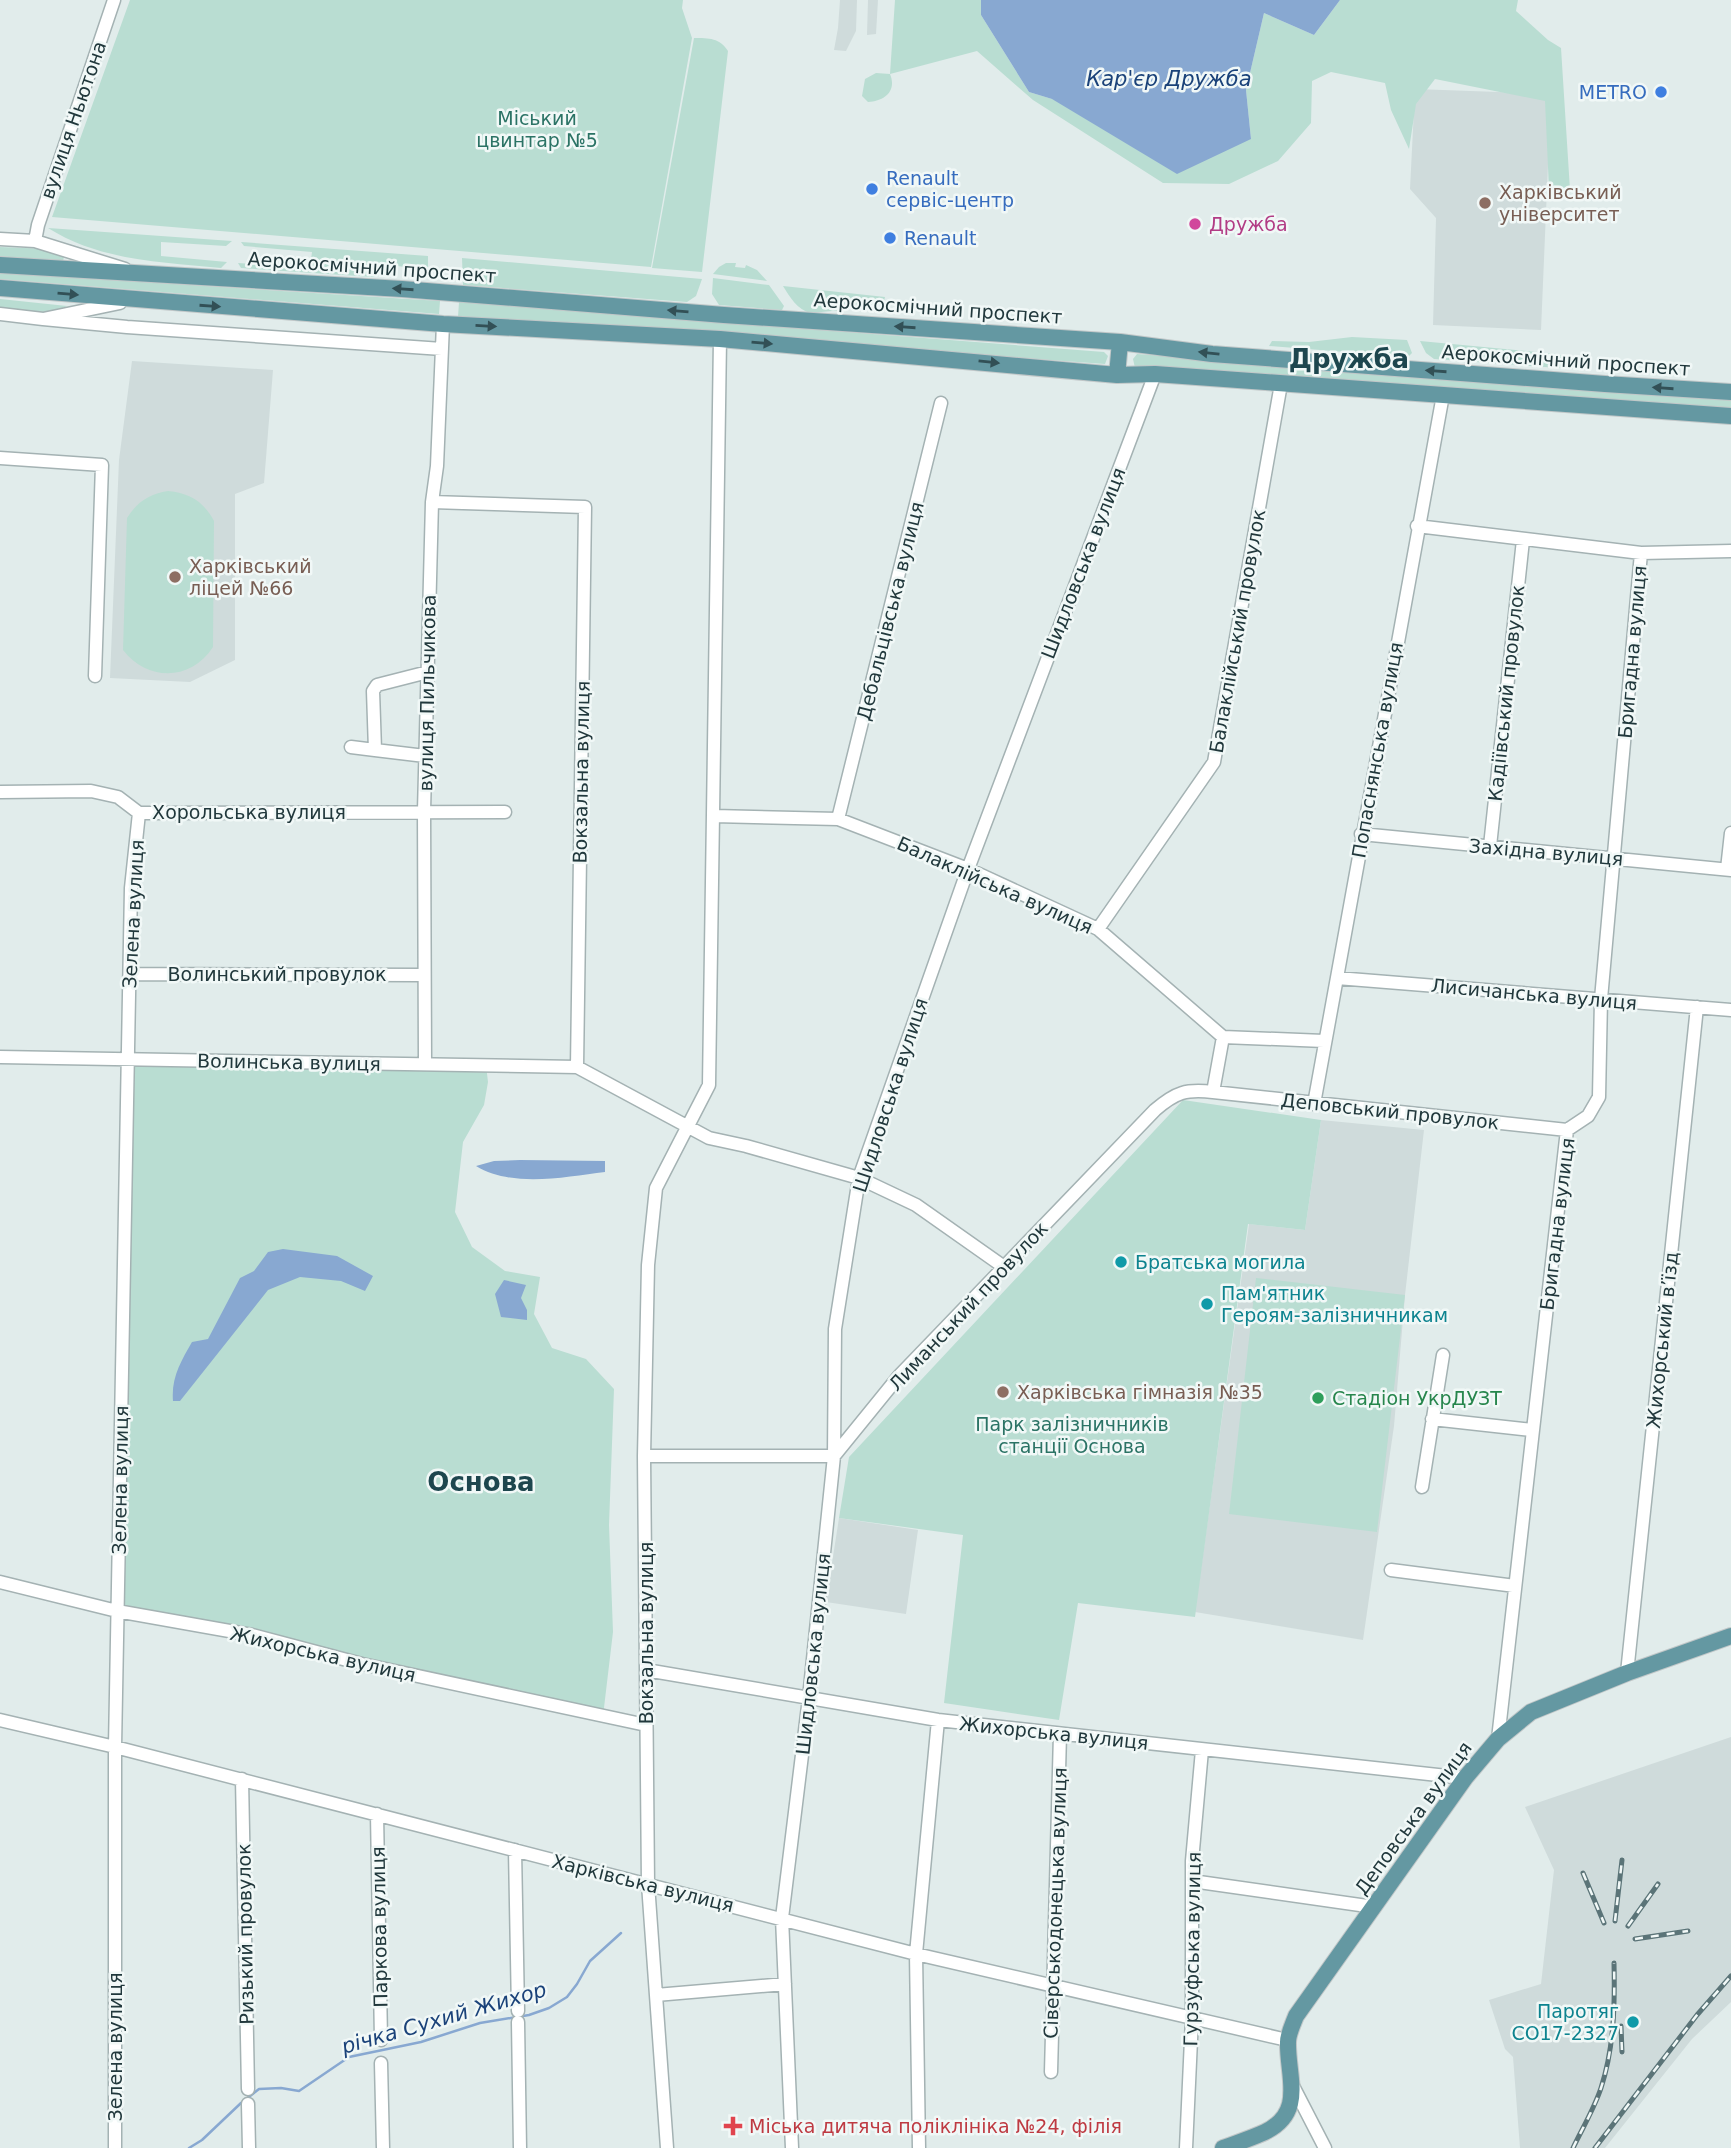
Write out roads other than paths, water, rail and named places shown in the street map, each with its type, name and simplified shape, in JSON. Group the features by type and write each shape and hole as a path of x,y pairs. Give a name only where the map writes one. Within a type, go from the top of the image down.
{"main road":[{"name":"Аерокосмічний проспект","path":"0,265 416,290 1120,342 1212,354 1616,385 1731,391"},
{"path":"0,288 443,324 720,339 1117,375 1155,374 1731,416"},
{"path":"1117,375 1120,342"},
{"name":"Деповська вулиця","path":"1287,2040 1296,2016 1465,1778 1498,1739 1531,1712 1627,1673 1731,1636"},
{"path":"1223,2148 1267,2131 1282,2119 1291,2102 1293,2086 1287,2040"}],"street":[{"name":"вулиця Ньютона","path":"35,241 38,225 114,0"},
{"name":"Аерокосмічний проспект","path":"0,239 35,241 142,274"},
{"path":"43,318 104,305 142,301"},
{"path":"0,314 127,327 442,349"},
{"name":"вулиця Пильчикова","path":"425,1063 425,756 432,502 438,466 443,324"},
{"name":"Вокзальна вулиця","path":"667,2148 648,1884 644,1456 648,1265 656,1188 709,1085 720,339"},
{"name":"Шидловська вулиця","path":"792,2148 782,1918 809,1698 834,1456 835,1329 859,1178 968,869 1155,374"},
{"name":"Балаклійський провулок","path":"1098,929 1214,762 1281,383"},
{"name":"Попаснянська вулиця","path":"1314,1104 1361,834 1443,396"},
{"name":"Дебальцівська вулиця","path":"838,819 941,403"},
{"path":"0,458 102,466 95,676"},
{"name":"Вокзальна вулиця","path":"432,502 584,506 577,1067"},
{"path":"1418,526 1641,553 1731,551"},
{"name":"Кадіївський провулок","path":"1490,846 1523,540"},
{"name":"Бригадна вулиця","path":"1498,1739 1567,1130 1588,1116 1599,1097 1601,999 1641,553"},
{"path":"375,750 373,691 377,685 428,672"},
{"path":"351,747 425,756"},
{"name":"Хорольська вулиця","path":"0,792 90,791 118,797 139,813 505,812"},
{"name":"Зелена вулиця","path":"115,2148 117,1611 131,888 139,813"},
{"name":"Балаклійська вулиця","path":"714,816 838,819 968,869 1098,929 1223,1037"},
{"path":"1729,869 1731,832"},
{"name":"Західна вулиця","path":"1361,834 1729,869"},
{"name":"Волинський провулок","path":"130,974 423,975"},
{"name":"Лисичанська вулиця","path":"1337,978 1731,1010"},
{"name":"Жихорський в’їзд","path":"1627,1673 1697,1007"},
{"path":"1213,1091 1223,1037 1324,1041"},
{"name":"Волинська вулиця","path":"0,1057 577,1067"},
{"path":"577,1067 709,1138 859,1178 916,1205 1004,1267"},
{"name":"Деповський провулок","path":"1213,1091 1567,1130"},
{"name":"Лиманський провулок","path":"834,1456 899,1376 1160,1105 1178,1093 1213,1091"},
{"path":"1422,1487 1443,1355"},
{"path":"1432,1419 1532,1430"},
{"path":"644,1456 834,1456"},
{"path":"1391,1570 1515,1586"},
{"name":"Жихорська вулиця","path":"0,1582 117,1611 252,1635 362,1664 646,1726"},
{"name":"Жихорська вулиця","path":"646,1670 938,1720 1465,1778"},
{"name":"Харківська вулиця","path":"0,1720 242,1779 916,1954 1287,2040"},
{"path":"919,2148 916,1954 938,1720"},
{"name":"Сіверськодонецька вулиця","path":"1051,2071 1060,1734"},
{"name":"Гурзуфська вулиця","path":"1186,2148 1192,2018 1192,1881 1202,1750"},
{"name":"Ризький провулок","path":"242,1779 248,2089"},
{"name":"Паркова вулиця","path":"377,1814 381,2040"},
{"path":"515,1850 520,2148"},
{"path":"1192,1881 1374,1907"},
{"path":"656,1995 785,1984"},
{"path":"381,2063 383,2148"},
{"path":"1293,2086 1325,2148"},
{"path":"248,2104 249,2148"}],"water":[{"name":"Кар'єр Дружба","path":"981,0 1340,0 1314,35 1264,13 1246,90 1251,139 1177,174 1052,99 1029,92 981,15"},
{"path":"494,1161 605,1161 605,1172 522,1179 490,1173 476,1166"},
{"path":"283,1249 337,1256 373,1276 365,1291 341,1281 300,1277 268,1290 180,1401 173,1401 175,1377 192,1342 208,1339 240,1278 254,1271 268,1252"},
{"path":"504,1280 526,1285 521,1298 527,1310 527,1320 501,1317 495,1294"}],"waterway":[{"name":"річка Сухий Жихор","path":"189,2148 202,2140 259,2089 299,2091 349,2057 421,2042 480,2023 529,2015 549,2008 567,1997 590,1961 621,1933"}],"railway":[{"path":"1615,1921 1622,1860"},
{"path":"1583,1873 1604,1923"},
{"path":"1628,1926 1658,1884"},
{"path":"1635,1939 1688,1931"},
{"path":"1573,2148 1595,2104 1609,2058 1613,2027 1614,1963"},
{"path":"1595,2148 1697,2015 1731,1976"},
{"path":"1621,2026 1622,2052"}],"place":[{"name":"METRO","path":"1661,92"},
{"name":"Renault сервіс-центр","path":"872,189"},
{"name":"Харківський університет","path":"1485,203"},
{"name":"Дружба","path":"1195,224"},
{"name":"Renault","path":"890,238"},
{"name":"Харківський ліцей №66","path":"175,577"},
{"name":"Братська могила","path":"1121,1262"},
{"name":"Пам'ятник Героям-залізничникам","path":"1207,1304"},
{"name":"Харківська гімназія №35","path":"1003,1392"},
{"name":"Стадіон УкрДУЗТ","path":"1318,1398"},
{"name":"Паротяг СО17-2327","path":"1633,2022"},
{"name":"Міська дитяча поліклініка №24, філія","path":"733,2126"}],"district":[{"name":"Дружба","path":"1349,359"},
{"name":"Основа","path":"481,1482"}],"park label":[{"name":"Міський цвинтар №5","path":"537,129"},
{"name":"Парк залізничників станції Основа","path":"1072,1435"}]}
